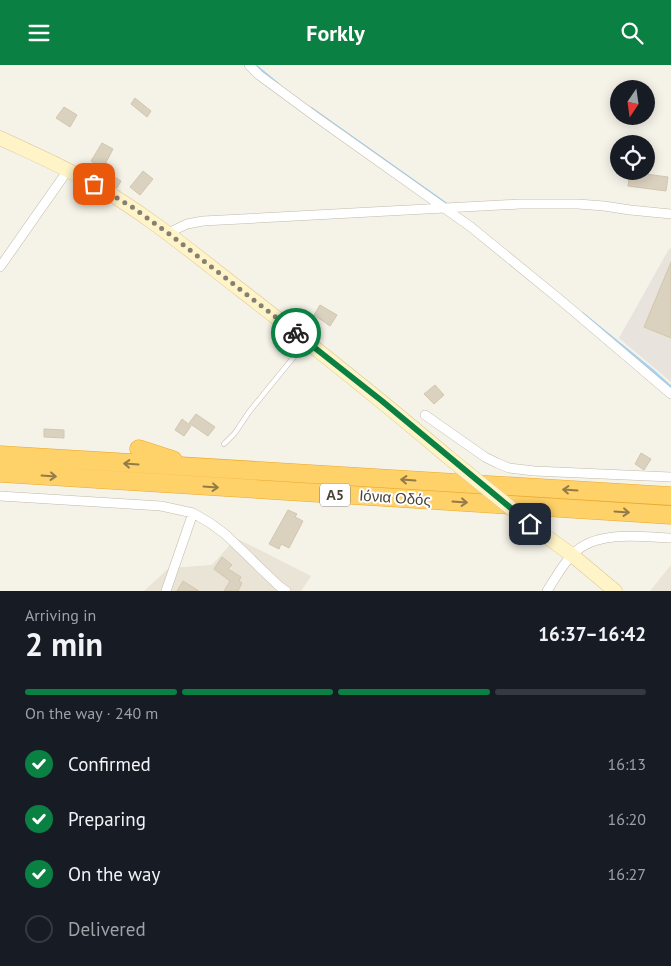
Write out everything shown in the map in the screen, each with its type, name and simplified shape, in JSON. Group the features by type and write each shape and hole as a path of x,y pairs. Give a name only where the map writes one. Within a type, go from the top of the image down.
{"highway":[{"path":"139,449 197,468"},
{"name":"Ιόνια Οδός","path":"0,455 671,496"},
{"name":"Ιόνια Οδός","path":"0,473 671,515"}],"main road":[{"path":"0,138 94,184 168,233 382,401 448,457 615,591"}],"street":[{"path":"249,65 259,75 316,117 471,227 525,270 671,394"},
{"path":"0,267 68,170"},
{"path":"168,233 187,224 203,221 520,204 578,204 671,214"},
{"path":"425,415 485,457 509,467 534,471 671,477"},
{"path":"0,496 161,506 193,513 225,534 286,591"},
{"path":"166,591 193,513"},
{"path":"547,591 572,555 581,546 589,542 604,538 671,538"}],"lane":[{"path":"224,445 307,341"}],"shaded area":[{"path":"671,248 671,382 619,338"},
{"path":"236,538 311,576 301,591 144,591 169,568 212,565"},
{"path":"671,565 671,591 650,591"}],"building":[{"path":"135,98 151,111 147,117 131,104"},
{"path":"64,107 77,115 70,127 56,118"},
{"path":"102,143 113,149 103,168 91,161"},
{"path":"103,170 121,181 117,188 98,177"},
{"path":"143,171 153,179 140,195 130,187"},
{"path":"655,175 668,177 666,191 628,186 629,180 655,180"},
{"path":"671,262 671,338 644,327"},
{"path":"320,305 337,315 330,326 314,315"},
{"path":"435,385 444,395 434,404 424,394"},
{"path":"196,414 215,427 208,436 189,423"},
{"path":"182,419 191,426 184,436 175,430"},
{"path":"44,429 64,430 64,438 44,437"},
{"path":"641,453 651,459 644,470 635,464"},
{"path":"288,510 297,514 295,517 303,521 289,548 281,544 279,549 269,544"},
{"path":"222,557 232,565 228,569 241,577 239,581 242,583 238,591 224,591 230,581 214,569"},
{"path":"183,581 199,591 177,591"}],"waterway":[{"path":"255,65 278,84"},
{"path":"311,108 448,205"},
{"path":"582,313 671,387"}],"way so far":[{"path":"94,184 132,207 168,233 296,333"}],"route":[{"path":"296,333 382,401 530,524"}]}
